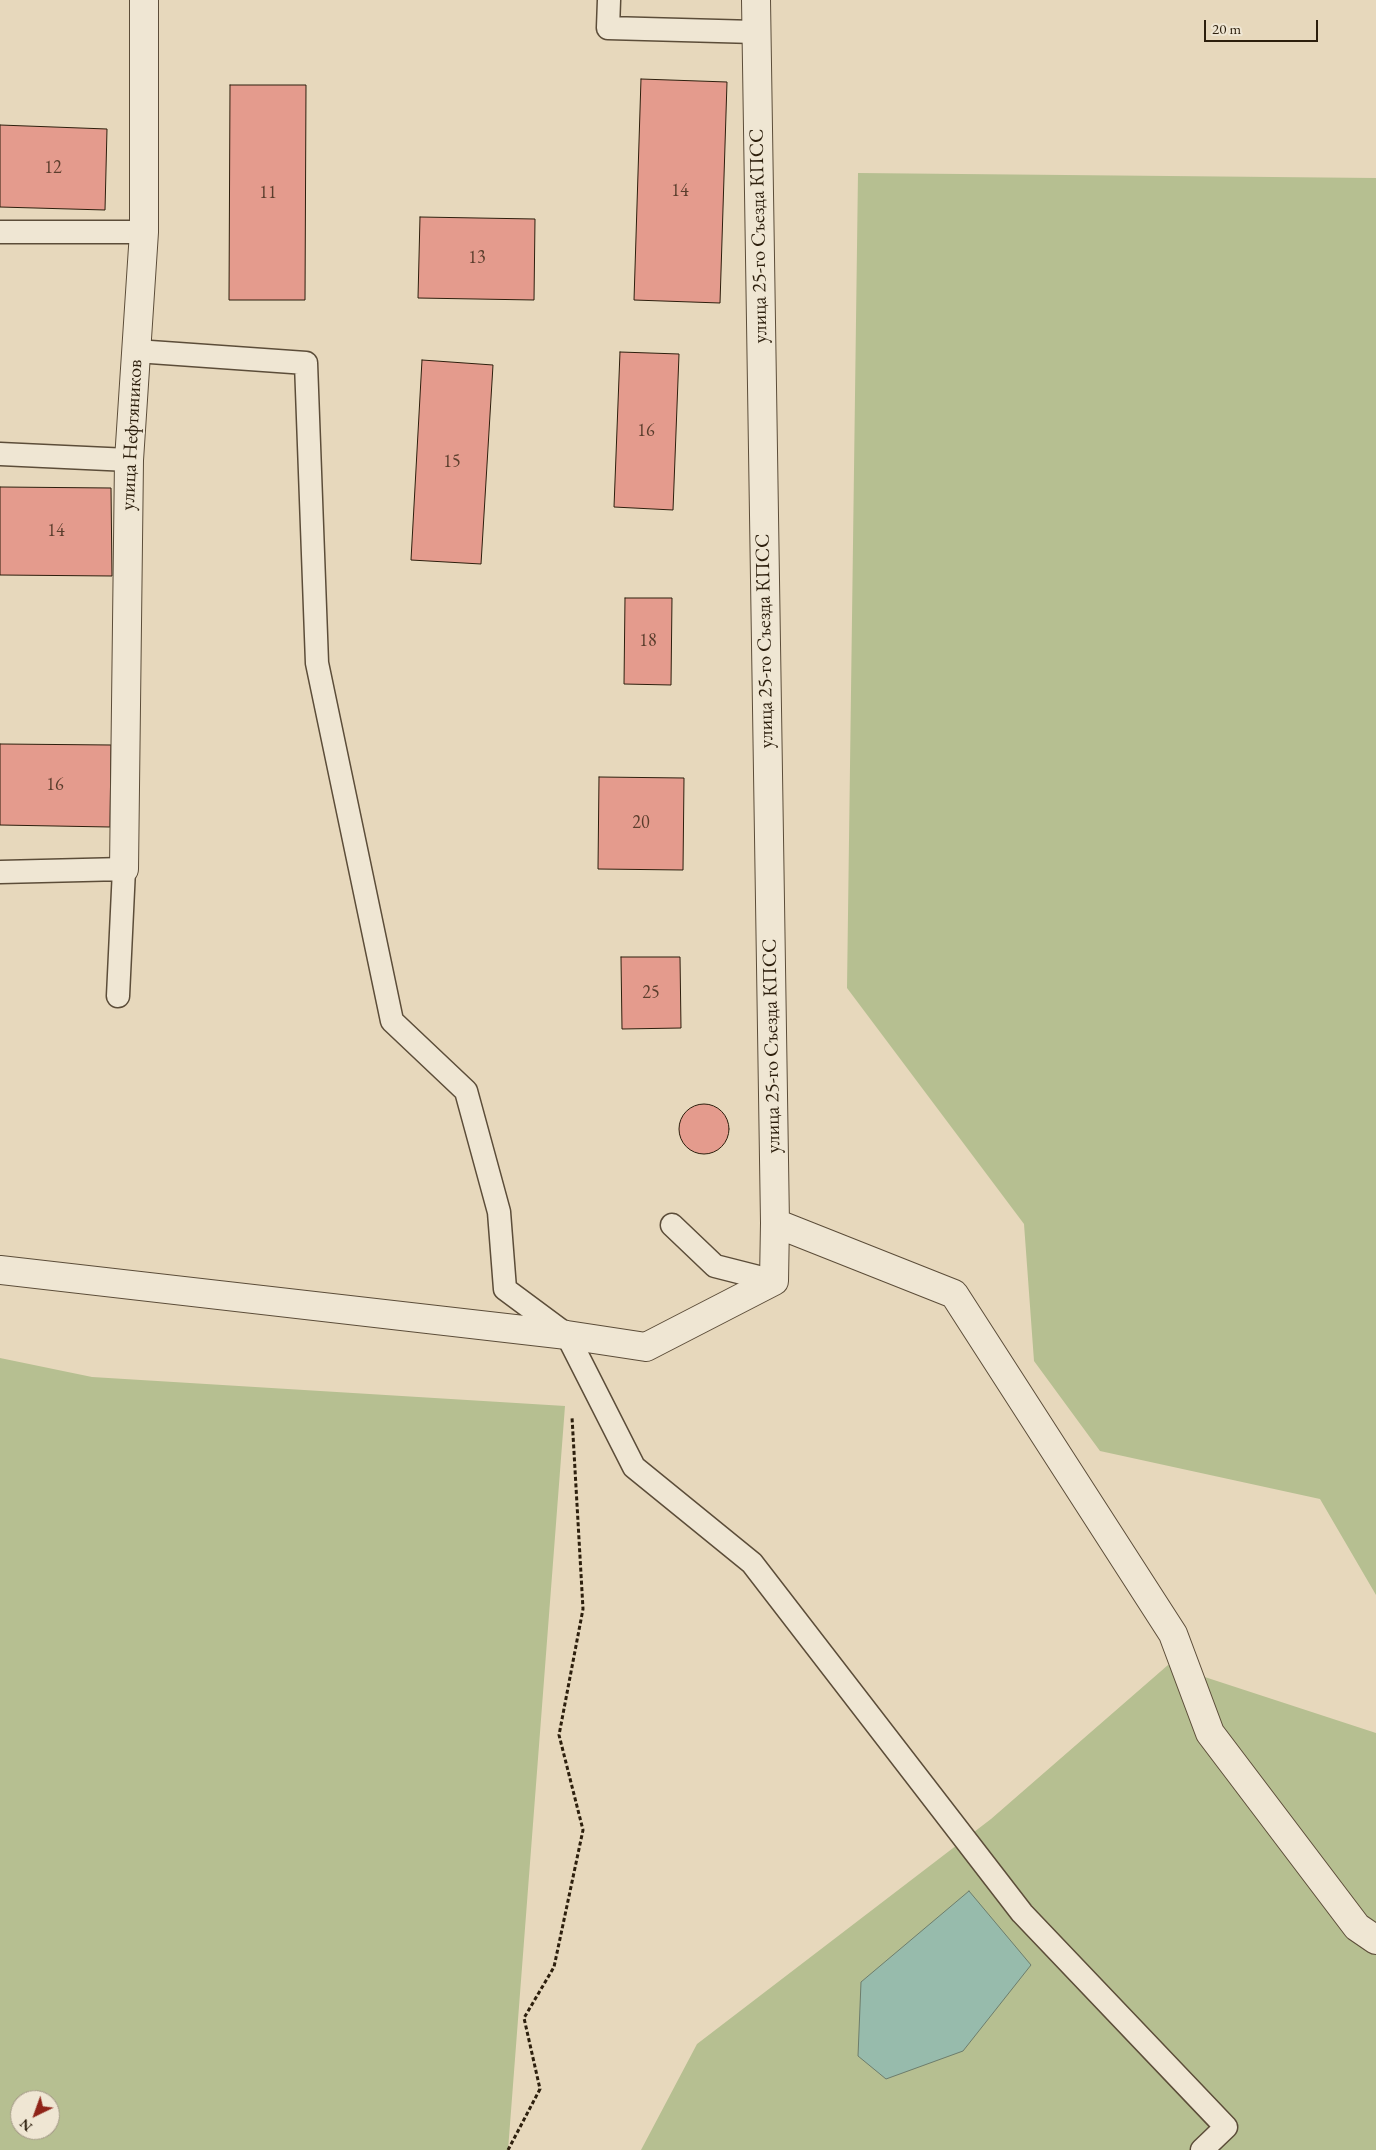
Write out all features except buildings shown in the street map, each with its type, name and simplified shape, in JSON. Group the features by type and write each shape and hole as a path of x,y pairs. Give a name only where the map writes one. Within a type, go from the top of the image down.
{"street":[{"name":"улица Нефтяников","path":"124,869 129,460 144,232 144,0"},
{"name":"улица 25-го Съезда КПСС","path":"756,0 775,1223 774,1281"},
{"path":"775,1223 954,1294 1173,1634 1210,1734 1357,1927 1376,1940"},
{"path":"0,1270 567,1335 646,1347 774,1281"}],"lane":[{"path":"609,0 608,28 755,32"},
{"path":"0,232 144,232"},
{"path":"136,352 306,363 317,663 392,1021 466,1091 499,1212 505,1289 567,1335 634,1467 752,1563 1022,1913 1226,2128 1202,2150"},
{"path":"0,454 129,460"},
{"path":"0,872 124,869 118,996"},
{"path":"672,1225 715,1266 774,1281"}],"path":[{"path":"508,2150 540,2089 524,2018 554,1967 583,1830 559,1735 583,1609 572,1413"}],"shaded area":[{"path":"858,173 1376,178 1376,1595 1320,1499 1100,1451 1034,1361 1024,1224 847,988"},
{"path":"0,1358 92,1377 565,1406 508,2150 0,2150"},
{"path":"1168,1665 1376,1733 1376,2150 641,2150 697,2044 991,1819"},
{"path":"969,1891 1031,1965 963,2051 886,2079 858,2056 861,1982"}]}
